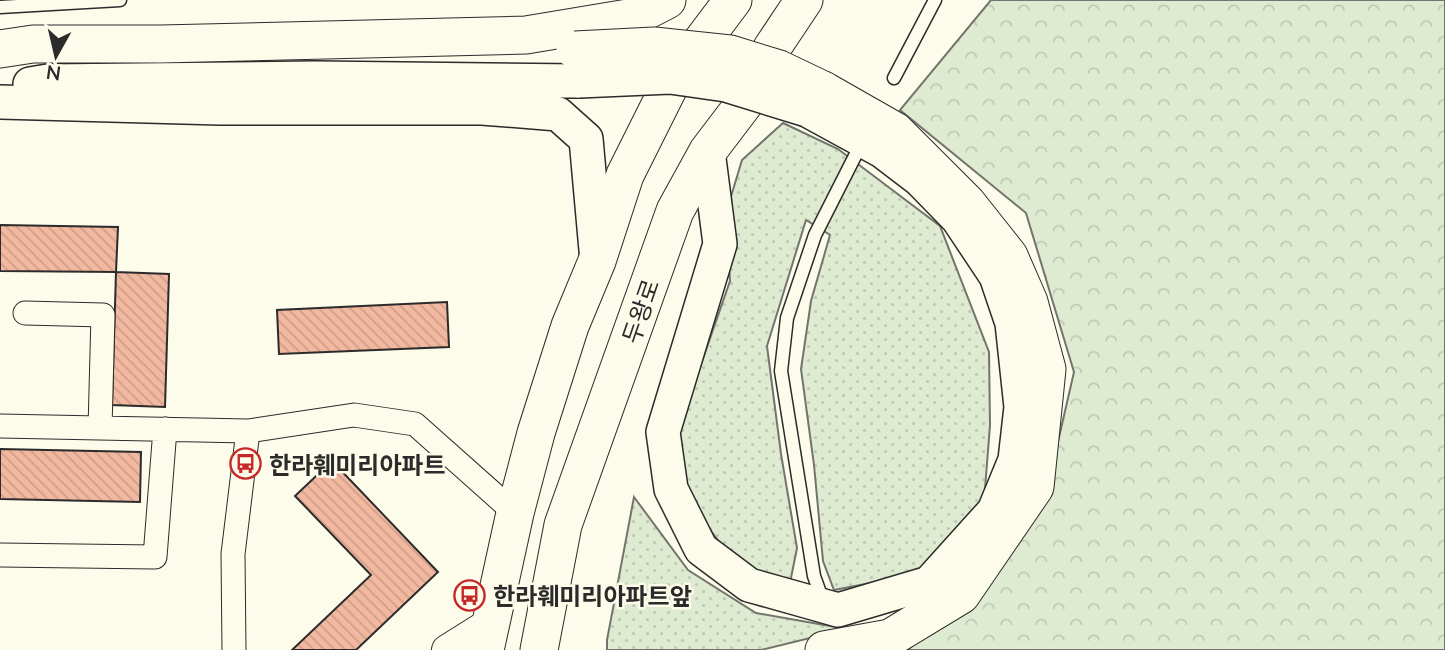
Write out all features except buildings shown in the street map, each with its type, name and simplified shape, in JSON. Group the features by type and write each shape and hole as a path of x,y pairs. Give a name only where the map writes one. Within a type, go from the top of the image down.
{"main road":[{"path":"0,49 33,44 161,44 526,35 634,17 667,0"},
{"path":"488,637 515,513 536,433 569,326 597,261 625,175 672,81 733,0"},
{"name":"두왕로","path":"539,650 563,525 674,211 708,151 746,101 772,48 804,0"},
{"path":"0,88 48,81 315,78 577,65 654,46 730,54 779,69 920,180 958,219 996,276 1012,323 1021,407 1015,460 994,511 929,583 838,610 749,585 701,548 695,537 671,489 663,432 720,244 708,151"},
{"path":"0,64 44,66 477,57 577,65"},
{"path":"815,100 895,131 967,203 1009,256 1028,302 1048,369 1035,487 961,595 890,638 824,650"},
{"path":"0,102 220,108 482,108 558,114 586,139 597,261"}],"street":[{"path":"25,313 103,315 100,428"},
{"path":"0,426 248,431 354,415 415,424 515,513"},
{"path":"0,555 155,557 164,429"},
{"path":"234,650 233,554 248,431"},
{"path":"447,650 488,637"}],"lane":[{"path":"0,7 120,0"},
{"path":"894,78 935,0"},
{"path":"819,590 814,576 780,371 787,318 815,235 856,155"}],"green space":[{"path":"991,0 1445,0 1445,650 908,650 1009,548 1043,507 1074,372 1026,213 900,110"},
{"path":"783,123 838,149 940,226 989,352 990,425 984,502 947,562 897,578 834,590 823,561 801,369 811,301 830,235 806,220 767,346 797,548 789,588 728,554 689,501 677,433 730,281 726,213 742,160"},
{"path":"634,497 688,570 756,613 847,629 761,650 607,650"}],"place":[{"name":"한라훼미리아파트","path":"246,464"},
{"name":"한라훼미리아파트앞","path":"470,595"}]}
